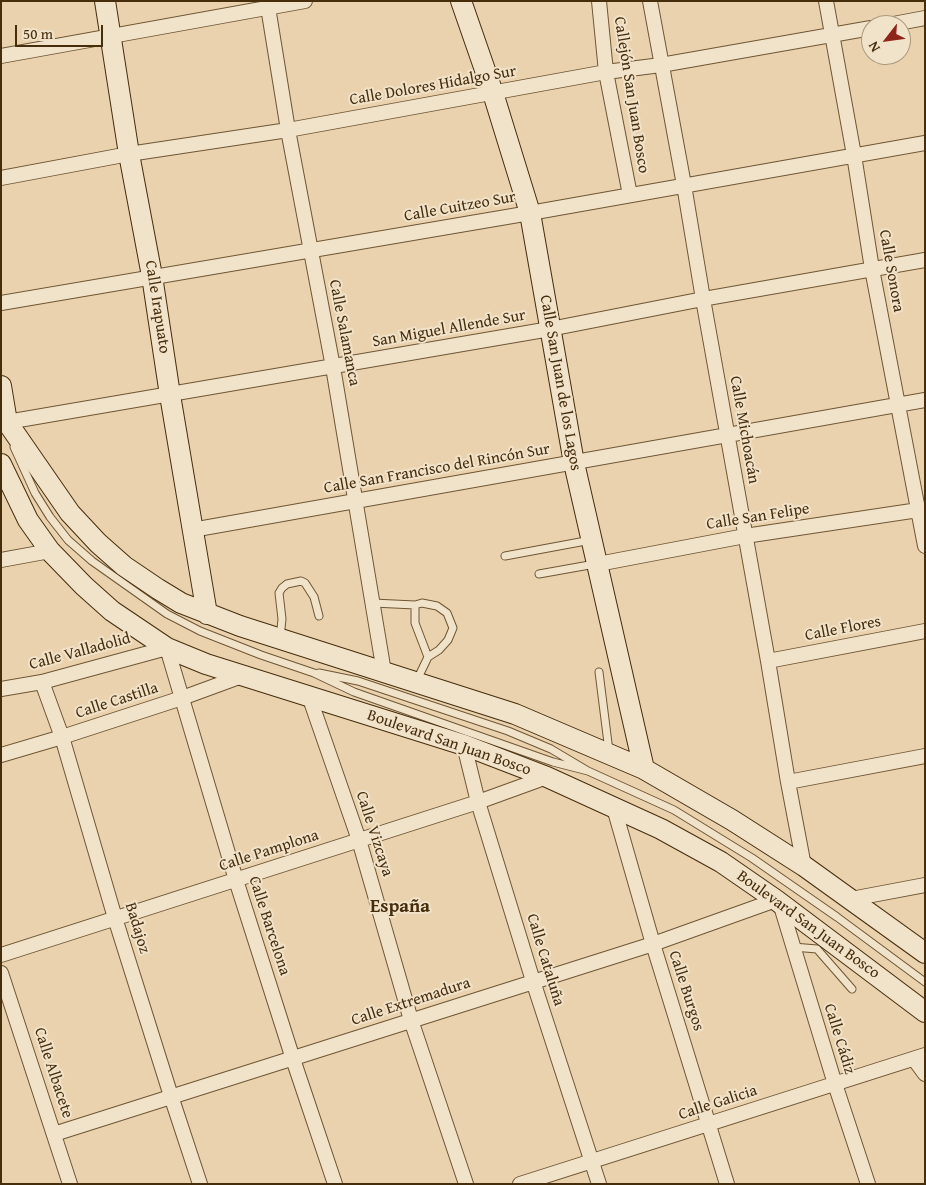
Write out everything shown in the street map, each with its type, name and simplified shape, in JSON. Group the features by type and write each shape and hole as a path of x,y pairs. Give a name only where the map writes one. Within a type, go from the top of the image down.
{"street":[{"name":"Calle Irapuato","path":"105,1 207,614"},
{"path":"1,56 112,38 267,4 305,1"},
{"name":"Calle San Juan de los Lagos","path":"460,1 493,93 530,213 574,463 644,769"},
{"name":"Callejón San Juan Bosco","path":"598,1 606,72 630,195"},
{"name":"Calle Michoacán","path":"650,1 804,866"},
{"name":"Calle Sonora","path":"826,1 854,155 872,269 898,404 922,509 925,546"},
{"name":"Calle Salamanca","path":"267,4 288,130 333,367 384,672"},
{"path":"911,21 925,18"},
{"name":"Calle Dolores Hidalgo Sur","path":"1,178 130,154 288,130 606,72 861,30"},
{"name":"Calle Cuitzeo Sur","path":"1,302 310,251 925,143"},
{"name":"San Miguel Allende Sur","path":"4,422 550,329 703,299 925,260"},
{"path":"1,386 4,422 70,513 98,543 124,566 158,589 181,603 207,614 515,714 644,769 732,820 804,866 925,953"},
{"name":"Calle San Francisco del Rincón Sur","path":"192,530 925,400"},
{"name":"Boulevard San Juan Bosco","path":"1,464 28,520 50,551 84,586 112,611 167,648 242,676 464,745 547,777 688,843 721,862 778,901 925,1012"},
{"name":"Calle San Felipe","path":"598,564 745,536 922,509"},
{"path":"1,560 50,551"},
{"name":"Calle Flores","path":"768,661 925,631"},
{"name":"Calle Valladolid","path":"1,689 42,682 167,648"},
{"name":"Calle Barcelona","path":"167,648 236,880 335,1184"},
{"name":"Calle Castilla","path":"1,755 182,698 242,676"},
{"name":"Badajoz","path":"42,682 62,737 115,918 200,1184"},
{"name":"Calle Vizcaya","path":"309,696 359,840 411,1020 466,1184"},
{"name":"Calle Cataluña","path":"464,745 478,802 533,981 599,1184"},
{"path":"788,782 925,756"},
{"name":"Calle Pamplona","path":"1,955 478,802 547,777"},
{"name":"Calle Burgos","path":"614,808 652,944 710,1124 727,1184"},
{"path":"851,899 925,885"},
{"name":"Calle Extremadura","path":"54,1134 652,944 778,901"},
{"name":"Calle Cádiz","path":"778,901 868,1184"},
{"name":"Calle Albacete","path":"1,973 70,1184"},
{"path":"919,1056 925,1074"},
{"name":"Calle Galicia","path":"520,1184 919,1056"}],"lane":[{"path":"4,422 35,492 50,517 68,540 92,561 167,614 200,631 314,673 354,692 553,762 588,771"},
{"path":"505,556 592,540"},
{"path":"538,574 598,564"},
{"path":"280,638 282,619 279,593 287,584 301,581 305,583 314,597 319,616"},
{"path":"373,603 414,605 422,603 437,606 447,613 452,622 452,633 448,640 440,650 428,657 416,683"},
{"path":"414,605 416,628 428,657"},
{"path":"599,672 610,754"},
{"path":"314,673 358,681 508,731 552,749 588,771 674,810 744,853 837,917 925,982"},
{"path":"793,946 817,949 852,989"}],"district":[{"name":"España","path":"400,907"}]}
